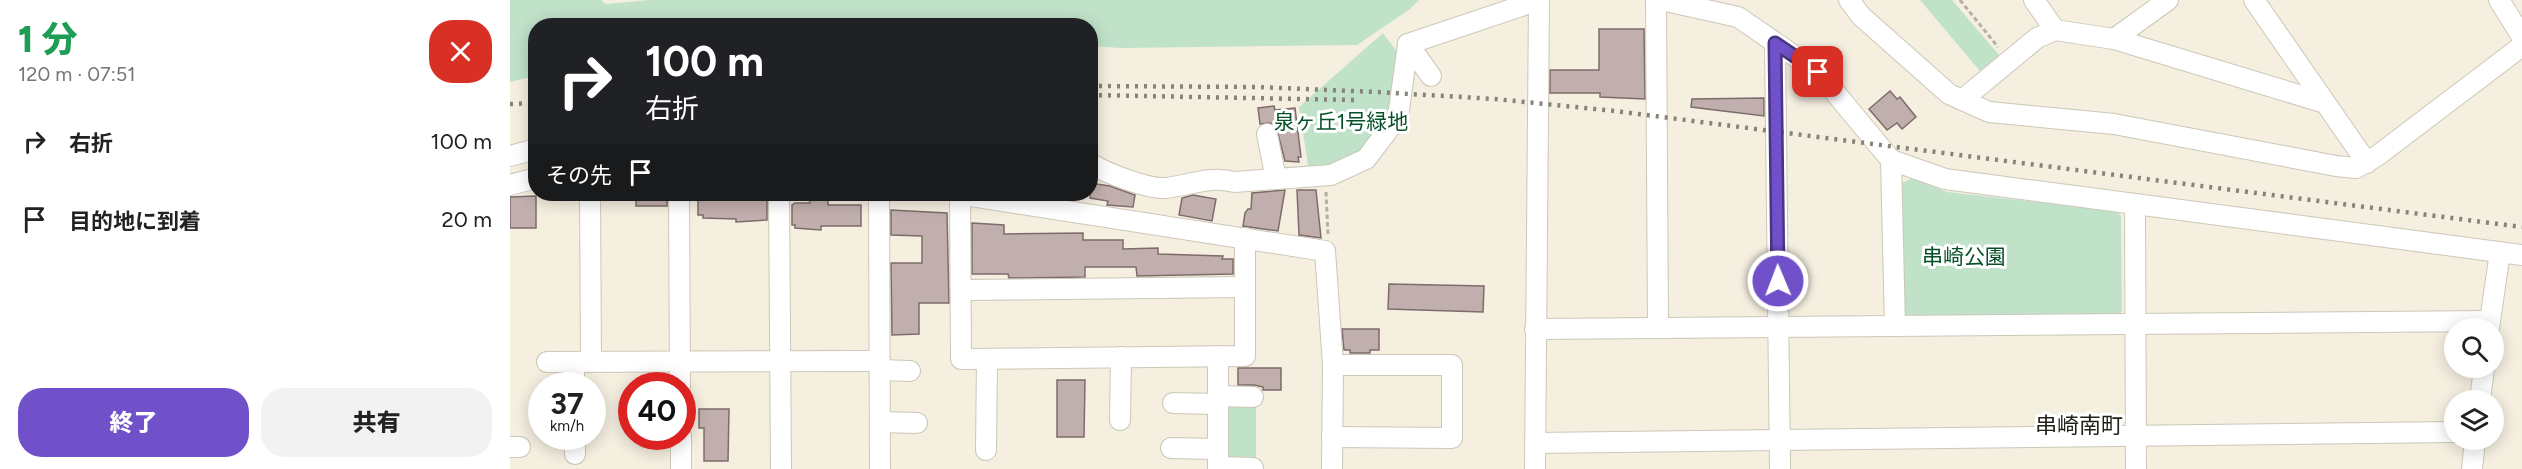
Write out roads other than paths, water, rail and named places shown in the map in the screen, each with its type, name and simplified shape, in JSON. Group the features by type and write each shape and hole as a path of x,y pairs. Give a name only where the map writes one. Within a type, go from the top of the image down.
{"street":[{"path":"1408,44 1539,0 1534,469"},
{"path":"1656,0 1658,328"},
{"path":"1661,0 1738,17 1818,72 1891,160 1945,179 2522,255"},
{"path":"1849,0 1861,16 1949,94 1989,112 2114,124 2356,168 2367,163 2522,46"},
{"path":"2034,0 2055,30"},
{"path":"2114,39 2168,0"},
{"path":"2254,0 2367,163"},
{"path":"2499,0 2522,37"},
{"path":"1962,100 2037,38 2055,30 2114,39 2325,102"},
{"path":"1775,43 1780,469"},
{"path":"1408,44 1431,76"},
{"path":"1098,168 1112,176 1163,188 1201,180 1224,179 1234,182 1331,175 1366,159 1398,117 1408,44"},
{"path":"1268,134 1276,179"},
{"path":"510,156 528,151"},
{"path":"1891,160 1895,326"},
{"path":"510,186 528,180"},
{"path":"579,372 582,362 590,201"},
{"path":"679,201 680,372"},
{"path":"779,201 781,469"},
{"path":"879,201 880,469"},
{"path":"959,201 961,359 1245,356 1245,238"},
{"path":"1004,201 1325,251 1333,364 1332,469"},
{"path":"2135,204 2136,469"},
{"path":"2490,318 2500,252"},
{"path":"961,290 1245,287"},
{"path":"1535,329 2134,324 2444,325"},
{"path":"1218,356 1218,462"},
{"path":"1120,420 1121,357"},
{"path":"986,450 987,359"},
{"path":"547,362 780,361 880,366 910,371"},
{"path":"1332,437 1452,438 1452,365 1333,364"},
{"path":"1173,403 1253,397"},
{"path":"880,422 917,423"},
{"path":"1535,443 2444,432"},
{"path":"1171,448 1218,462 1253,468"},
{"path":"681,450 681,469"},
{"path":"2472,469 2474,450"}],"railway":[{"path":"1098,86 1258,87 1495,99 1615,111 2522,227"},
{"path":"1098,95 1354,100"},
{"path":"510,104 528,103"}],"district":[{"name":"串崎南町","path":"2079,425"}],"park label":[{"name":"泉ヶ丘1号緑地","path":"1341,121"},
{"name":"串崎公園","path":"1964,256"}]}
